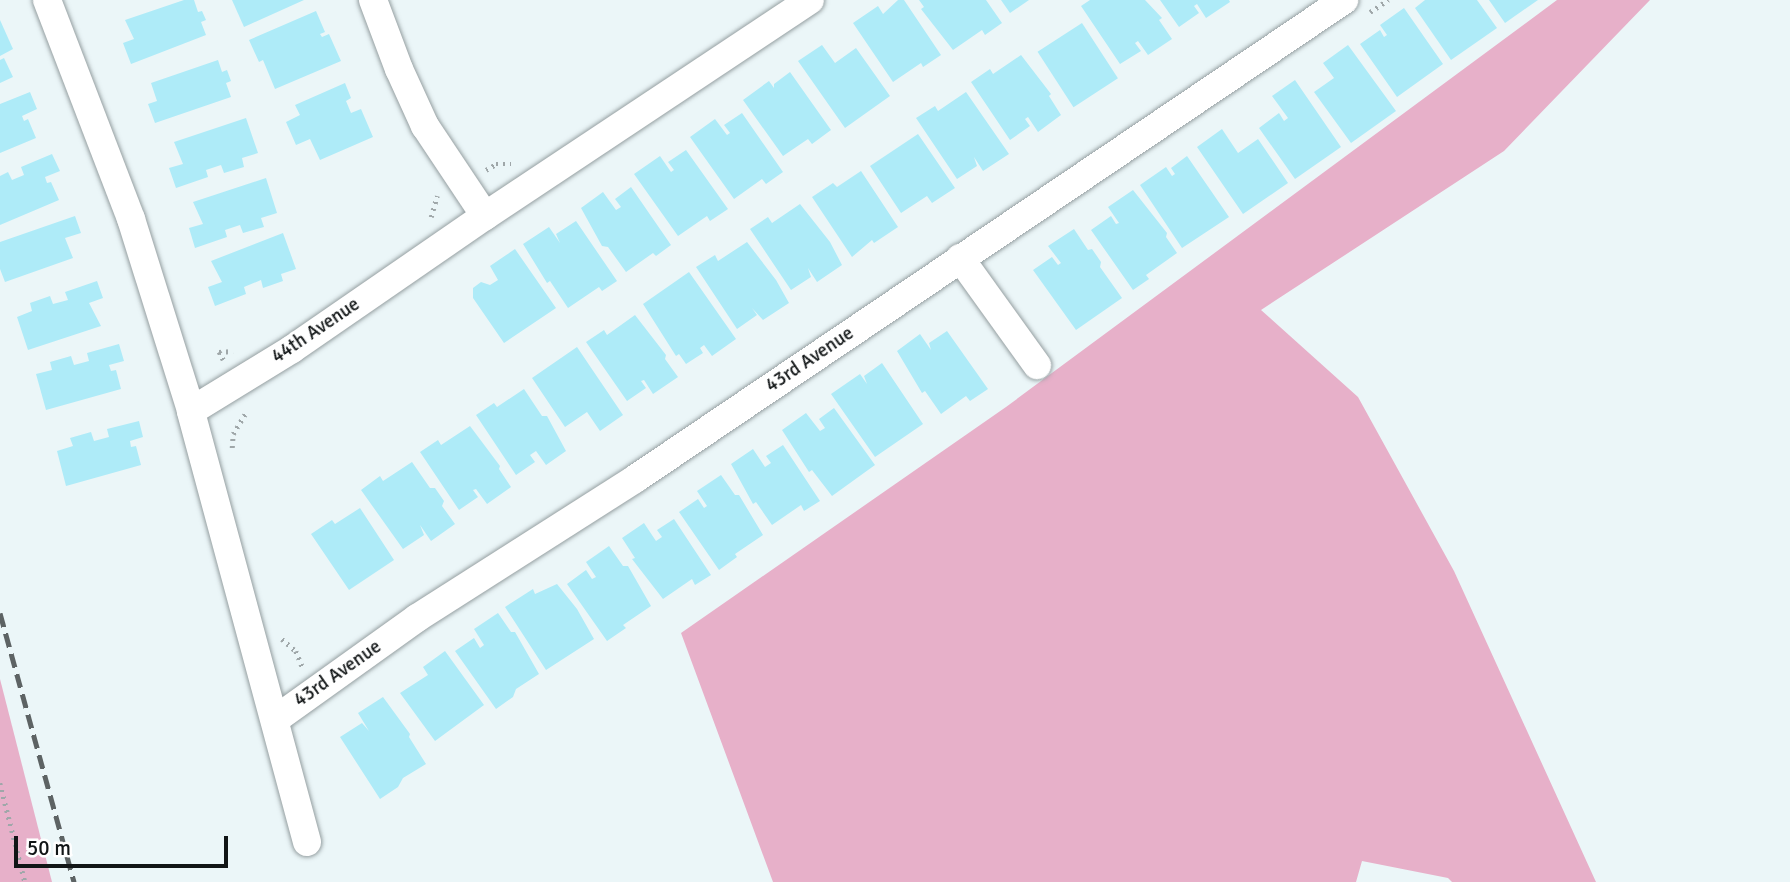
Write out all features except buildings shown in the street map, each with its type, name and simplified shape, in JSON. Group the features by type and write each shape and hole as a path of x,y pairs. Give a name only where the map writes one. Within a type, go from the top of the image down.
{"street":[{"path":"47,0 131,219 191,411 307,842"},
{"path":"373,0 399,69 425,126 485,216"},
{"name":"44th Avenue","path":"191,411 292,349 485,216 775,9 810,0"},
{"name":"43rd Avenue","path":"276,719 417,618 635,479 1343,0"},
{"path":"960,258 1037,365"}],"path":[{"path":"423,225 434,214 437,196 434,188"},
{"path":"232,452 233,434 247,411 232,386 219,352 243,349"},
{"path":"277,630 296,651 313,693"},
{"path":"0,783 25,882"}],"shaded area":[{"path":"1557,0 1650,0 1504,151 1261,310 1358,397 1454,571 1596,882 1452,882 1448,878 1362,861 1356,882 773,882 681,633 1006,407"},
{"path":"0,679 52,882 0,882"}],"railway":[{"path":"0,613 74,882"}]}
